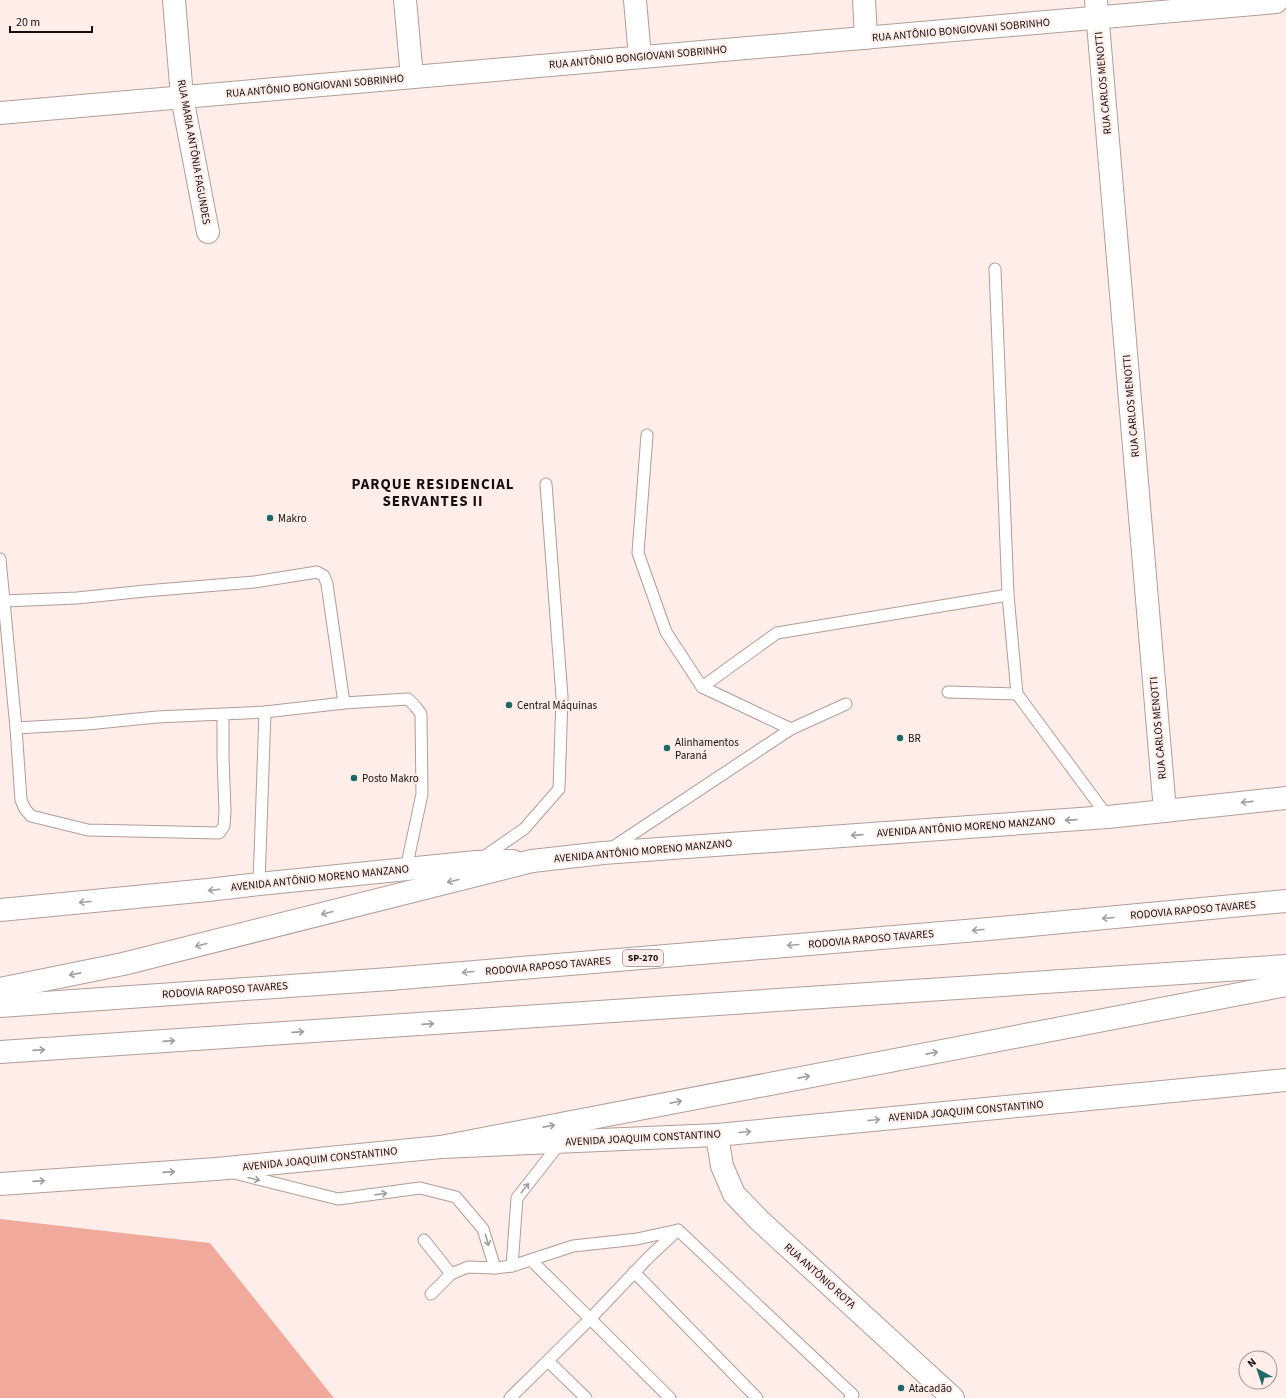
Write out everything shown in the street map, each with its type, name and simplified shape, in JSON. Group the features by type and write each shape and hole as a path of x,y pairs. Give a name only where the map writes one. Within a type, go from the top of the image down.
{"main road":[{"name":"RUA MARIA ANTÔNIA FAGUNDES","path":"174,0 182,97 208,232"},
{"path":"405,0 412,77"},
{"path":"635,0 640,57"},
{"path":"864,0 866,38"},
{"name":"RUA ANTÔNIO BONGIOVANI SOBRINHO","path":"0,113 866,38 1097,9 1279,4"},
{"name":"RUA CARLOS MENOTTI","path":"1097,9 1165,811"},
{"name":"AVENIDA ANTÔNIO MORENO MANZANO","path":"0,910 476,862 532,861 602,853 1108,817 1286,798"},
{"path":"0,988 123,964 532,861"},
{"name":"RODOVIA RAPOSO TAVARES","path":"0,1006 398,978 973,930 1286,901"},
{"path":"0,1052 1286,966"},
{"path":"441,1147 1286,985"},
{"name":"AVENIDA JOAQUIM CONSTANTINO","path":"0,1184 216,1169 441,1147 717,1135 1286,1080"},
{"name":"RUA ANTÔNIO ROTA","path":"717,1135 722,1166 734,1194 759,1220 953,1398"}],"lane":[{"path":"995,269 1008,595 1017,694 1108,817"},
{"path":"647,435 638,553 666,632 702,687 791,729"},
{"path":"476,862 524,829 559,789 562,697 546,484"},
{"path":"0,559 16,728 21,800 31,816 88,830 219,833 224,826 226,811 222,714"},
{"path":"4,601 78,598 254,582 318,572 324,576 327,584 344,703"},
{"path":"702,687 777,633 1008,595"},
{"path":"948,692 1017,694"},
{"path":"16,728 87,724 157,717 265,712 344,703 408,700 421,714 422,794 406,869"},
{"path":"602,853 791,729 846,704"},
{"path":"259,884 265,712"},
{"path":"512,1266 517,1198 562,1142"},
{"path":"216,1169 338,1199 420,1188 456,1197 483,1229 495,1268"},
{"path":"431,1294 451,1274 468,1267 495,1268 512,1266 573,1246 637,1239 678,1230"},
{"path":"510,1398 590,1319 634,1272 678,1230"},
{"path":"678,1230 853,1395 850,1398"},
{"path":"424,1240 451,1274"},
{"path":"531,1260 670,1398"},
{"path":"634,1272 757,1398"},
{"path":"548,1361 586,1398"}],"shaded area":[{"path":"0,1219 210,1243 334,1398 0,1398"}],"place":[{"name":"Makro","path":"270,518"},
{"name":"Central Máquinas","path":"509,705"},
{"name":"BR","path":"900,738"},
{"name":"Alinhamentos Paraná","path":"667,748"},
{"name":"Posto Makro","path":"354,778"},
{"name":"Atacadão","path":"901,1388"}],"district":[{"name":"PARQUE RESIDENCIAL SERVANTES II","path":"433,492"}]}
